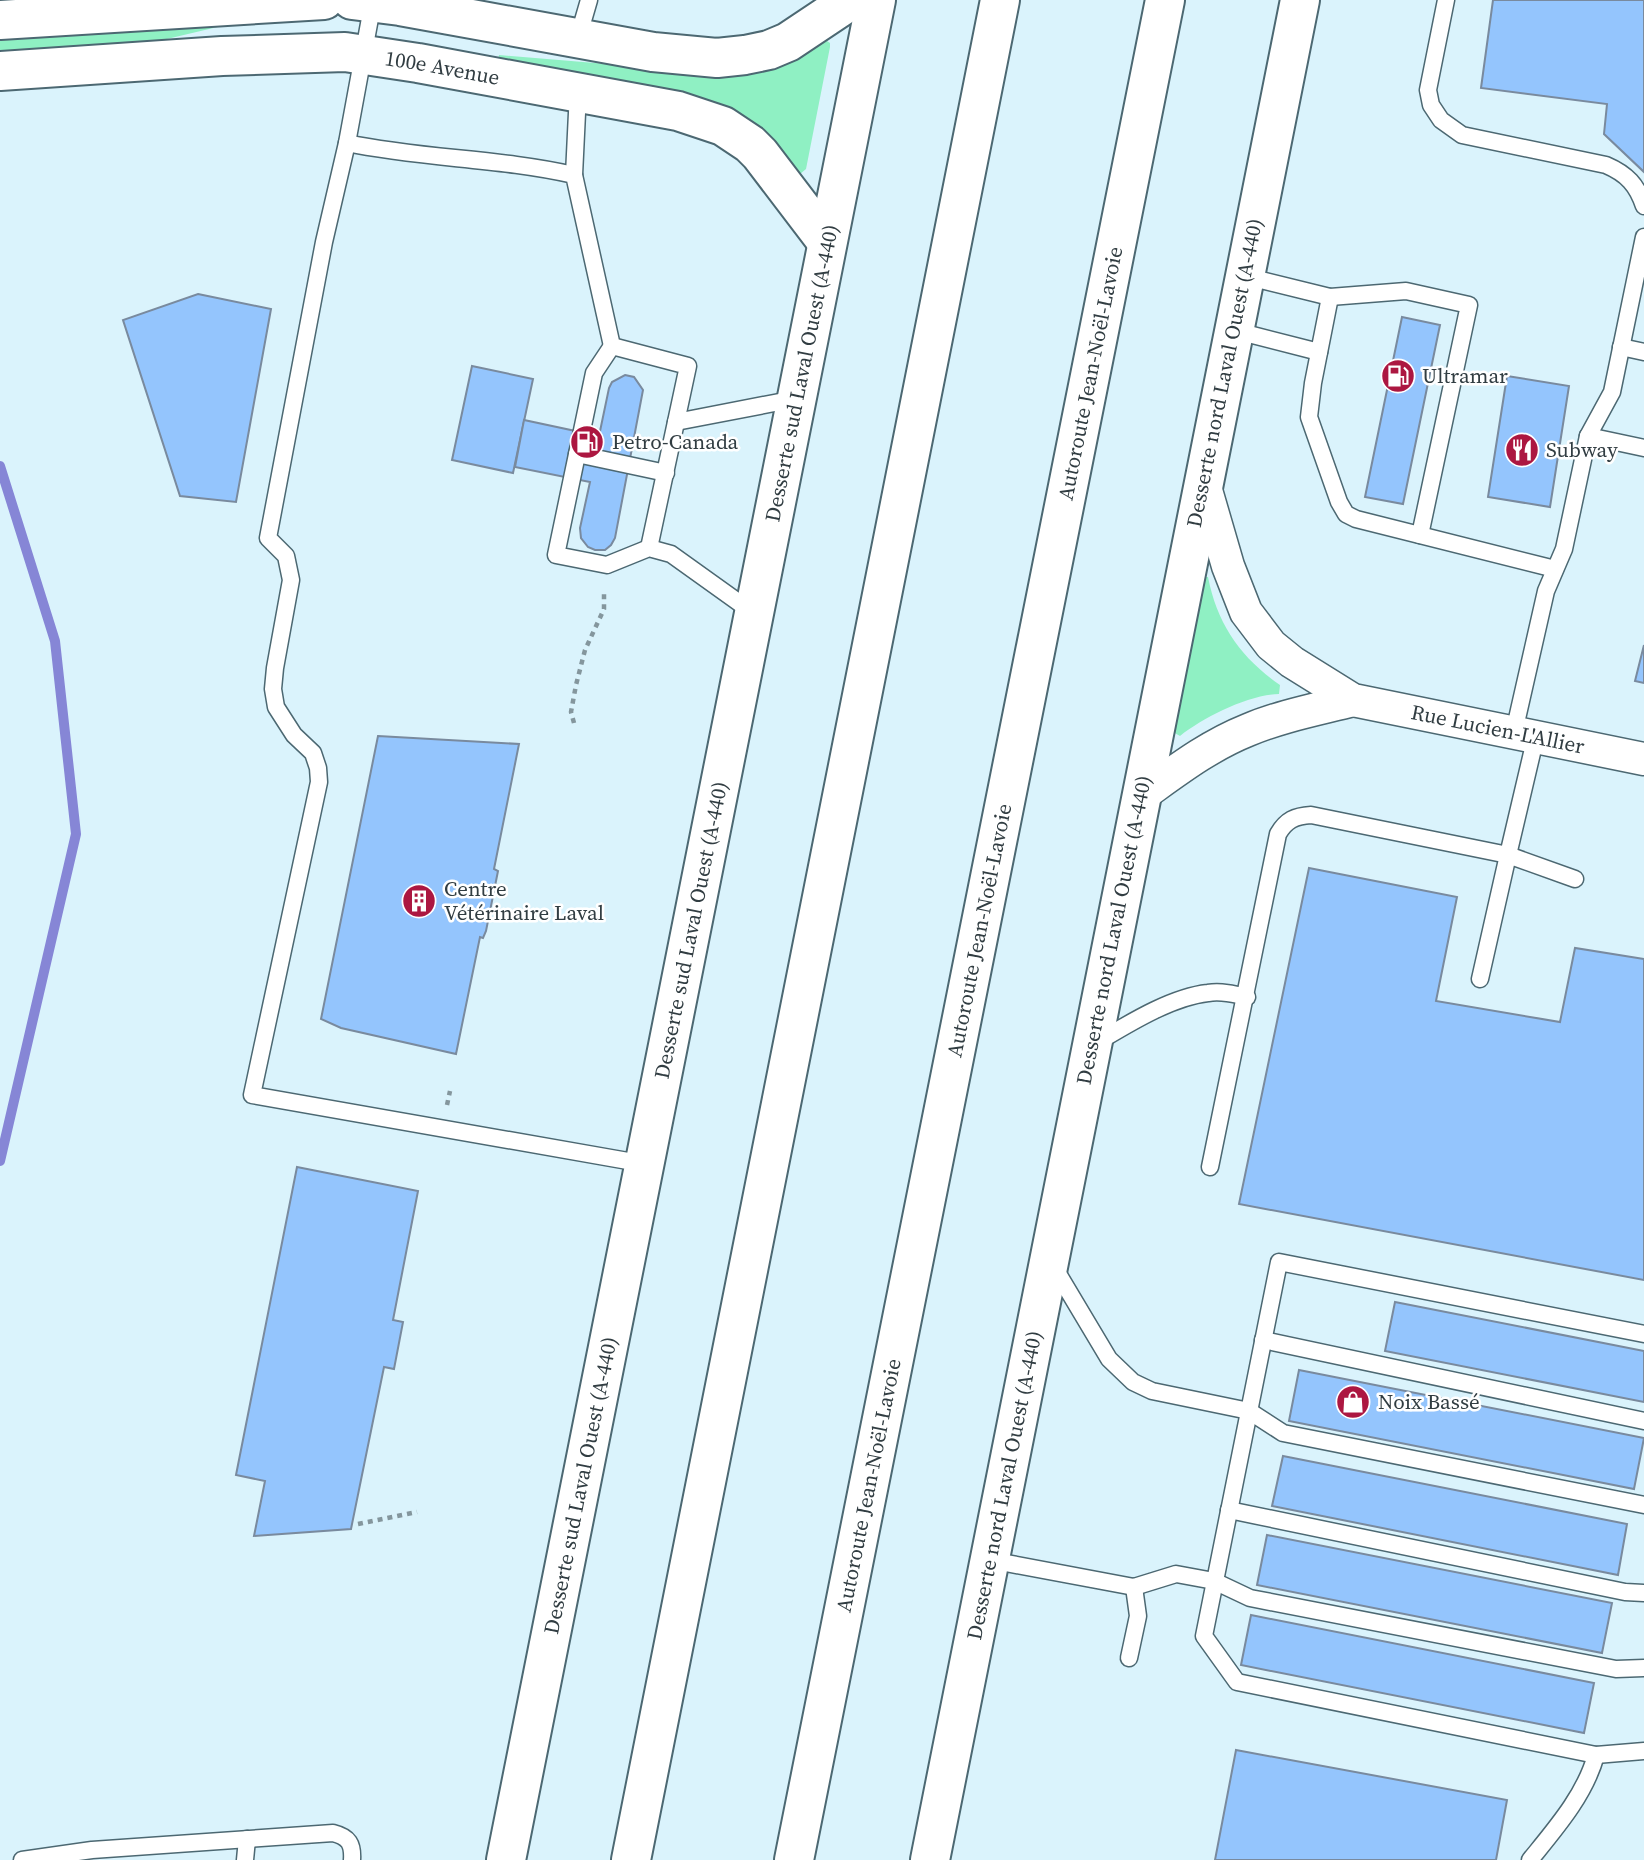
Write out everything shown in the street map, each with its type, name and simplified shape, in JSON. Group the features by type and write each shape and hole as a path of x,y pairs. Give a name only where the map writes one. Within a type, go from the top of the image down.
{"main road":[{"path":"0,20 324,0"},
{"path":"366,1 681,56 717,58 769,50 788,42 851,0"},
{"name":"Desserte sud Laval Ouest (A-440)","path":"506,1860 876,0"},
{"path":"631,1860 1000,0"},
{"name":"Autoroute Jean-Noël-Lavoie","path":"794,1860 1165,0"},
{"name":"Desserte nord Laval Ouest (A-440)","path":"930,1860 1202,478 1300,0"},
{"name":"100e Avenue","path":"0,71 328,52 363,55 578,92 690,115 723,126 760,154 827,242"}],"street":[{"name":"Rue Lucien-L'Allier","path":"1202,478 1228,566 1246,612 1271,645 1353,700 1644,759"},
{"name":"Rue Lucien-L'Allier","path":"1141,796 1199,755 1233,736 1266,723 1353,700"}],"lane":[{"path":"577,38 589,0"},
{"path":"1446,0 1428,90 1431,105 1441,120 1462,135 1606,165 1621,171 1633,181 1644,206"},
{"path":"366,1 363,55 347,143 324,243 268,538 286,556 291,580 275,668 273,689 276,707 294,735 313,754 319,782 251,1095 645,1164"},
{"path":"578,92 574,175 612,346 594,373 556,555 607,565 649,548 671,554 753,613"},
{"path":"347,143 382,150 541,168 574,175"},
{"path":"1480,979 1508,855 1546,591 1564,549 1588,436 1612,392 1644,237"},
{"path":"1245,276 1330,297 1406,291 1469,305 1420,535"},
{"path":"1330,297 1309,404 1310,417 1339,502 1346,514 1356,519 1555,569"},
{"path":"1233,330 1319,352"},
{"path":"612,346 688,366 649,548"},
{"path":"1621,347 1644,352"},
{"path":"676,422 795,399"},
{"path":"1588,436 1644,448"},
{"path":"577,454 666,473"},
{"path":"1210,1167 1247,997 1278,834 1289,820 1311,815 1508,855 1575,879"},
{"path":"1091,1046 1133,1022 1196,995 1218,993 1247,997"},
{"path":"1049,1259 1109,1359 1133,1382 1152,1391 1249,1411 1283,1433 1644,1505"},
{"path":"1644,1334 1279,1262 1204,1636 1237,1682 1596,1755 1644,1751"},
{"path":"1263,1340 1644,1421"},
{"path":"1229,1510 1625,1592 1644,1593"},
{"path":"990,1560 1134,1587 1176,1574 1214,1581 1250,1598 1616,1670 1644,1668"},
{"path":"1129,1658 1138,1616 1134,1587"},
{"path":"1530,1860 1577,1797 1592,1769 1596,1755"},
{"path":"22,1860 92,1850 333,1833 346,1838 351,1844 352,1860"},
{"path":"245,1860 247,1839"}],"path":[{"path":"574,723 570,712 585,650 604,609 607,565"},
{"path":"447,1106 450,1091"},
{"path":"358,1524 417,1511"}],"green space":[{"path":"226,25 133,47 0,56 0,33"},
{"path":"827,41 830,47 806,169 800,174 767,136 498,61 499,55 655,68 791,60"},
{"path":"1205,577 1208,577 1224,625 1242,651 1280,685 1279,694 1254,698 1227,708 1180,736 1173,732"}],"building":[{"path":"1493,0 1644,0 1644,172 1604,134 1607,104 1481,88"},
{"path":"198,294 271,309 236,502 180,496 123,320"},
{"path":"1402,317 1440,325 1403,504 1365,497"},
{"path":"472,366 533,379 513,473 452,460"},
{"path":"625,375 634,377 643,390 615,538 605,550 595,550 588,547 581,538 580,528 590,482 515,467 524,420 599,436 609,388 612,382"},
{"path":"1507,376 1569,386 1550,507 1488,497"},
{"path":"1644,645 1644,683 1635,681"},
{"name":"Centre Vétérinaire Laval","path":"378,736 519,744 494,869 498,871 486,931 483,938 480,937 456,1054 341,1028 321,1019"},
{"path":"1309,868 1457,897 1436,1001 1560,1022 1575,948 1644,959 1644,1280 1239,1204"},
{"path":"297,1167 418,1191 393,1320 403,1322 394,1369 384,1367 351,1529 254,1536 265,1481 236,1475"},
{"path":"1395,1302 1644,1351 1644,1402 1385,1351"},
{"path":"1299,1370 1644,1438 1634,1489 1289,1421"},
{"path":"1283,1456 1627,1524 1618,1575 1272,1506"},
{"path":"1267,1535 1612,1603 1602,1653 1257,1585"},
{"path":"1251,1615 1594,1683 1584,1733 1241,1665"},
{"path":"1236,1750 1507,1800 1496,1860 1215,1860"}],"waterway":[{"path":"0,466 55,641 76,834 0,1161"}],"place":[{"name":"Ultramar","path":"1398,376"},
{"name":"Petro-Canada","path":"587,442"},
{"name":"Subway","path":"1522,450"},
{"name":"Centre Vétérinaire Laval","path":"419,901"},
{"name":"Noix Bassé","path":"1353,1402"}]}
